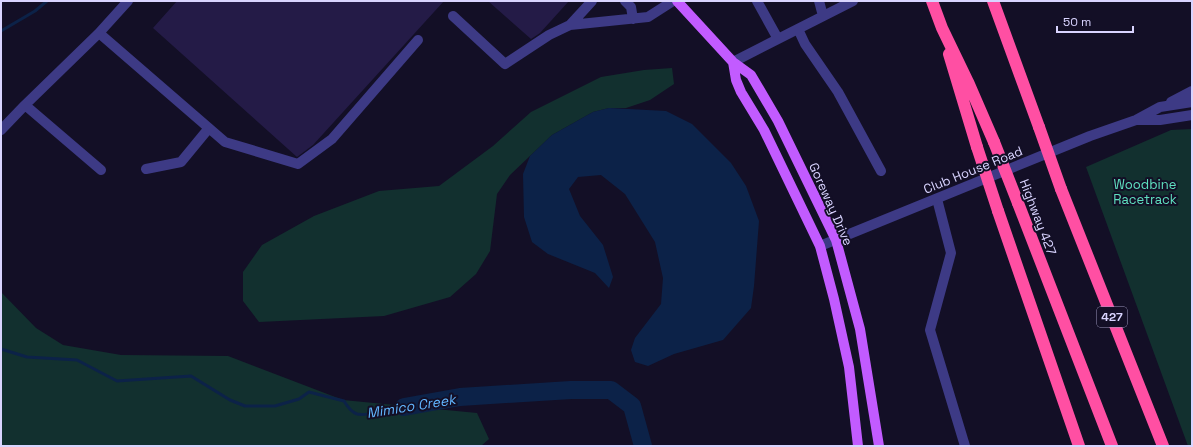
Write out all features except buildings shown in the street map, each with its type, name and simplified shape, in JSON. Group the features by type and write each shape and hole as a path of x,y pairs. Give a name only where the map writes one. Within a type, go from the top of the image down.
{"highway":[{"name":"Highway 427","path":"932,1 942,28 968,82 994,142 1112,446"},
{"name":"427","path":"993,1 1061,189 1163,446"},
{"path":"942,28 977,147 1079,446"}],"main road":[{"name":"Goreway Drive","path":"677,1 733,62 751,75 778,121 836,240 860,329 879,446"},
{"name":"Goreway Drive","path":"733,62 736,80 764,130 820,246 849,366 858,446"}],"street":[{"path":"1,130 25,104 99,33 128,1"},
{"path":"570,25 592,1"},
{"path":"626,1 631,7 633,19"},
{"path":"453,16 505,64 549,35 570,25 648,17 673,1"},
{"path":"757,1 778,39"},
{"path":"819,1 823,16"},
{"path":"733,62 853,1"},
{"path":"798,29 805,44 838,92 881,171"},
{"path":"99,33 224,142 298,164 332,139 418,40"},
{"path":"1160,107 1192,91"},
{"name":"Club House Road","path":"820,246 1090,136 1136,120 1160,107 1192,102"},
{"path":"25,104 102,170"},
{"name":"Club House Road","path":"1136,120 1160,120 1192,115"},
{"path":"146,169 181,162 209,128"},
{"path":"938,199 951,253 930,330 965,446"}],"green space":[{"path":"672,68 674,84 650,100 626,108 609,108 593,112 552,135 510,175 497,194 490,251 476,274 450,297 384,316 259,322 243,301 243,272 262,245 314,216 379,191 439,186 493,146 531,112 601,77 644,70"},
{"name":"Woodbine Racetrack","path":"1192,129 1192,446 1188,446 1086,167 1171,130"},
{"path":"1,292 36,328 63,345 121,355 228,356 343,400 477,413 489,439 481,446 1,446"}],"water":[{"path":"609,108 666,111 692,124 731,163 746,186 759,221 751,308 723,340 674,354 648,366 635,362 631,350 635,338 661,304 663,278 655,242 625,194 601,175 578,177 569,189 580,216 603,245 613,277 609,288 595,273 548,254 532,242 524,217 523,174 530,156 552,135 593,112"}],"waterway":[{"path":"1,31 35,11 47,1"},
{"name":"Mimico Creek","path":"1,349 27,357 77,360 117,381 191,376 230,400 245,406 275,406 299,399 309,392 344,401 348,407 357,414 395,410 404,407"},
{"name":"Mimico Creek","path":"404,407 460,397 571,390 611,390 632,406 643,446"}]}
